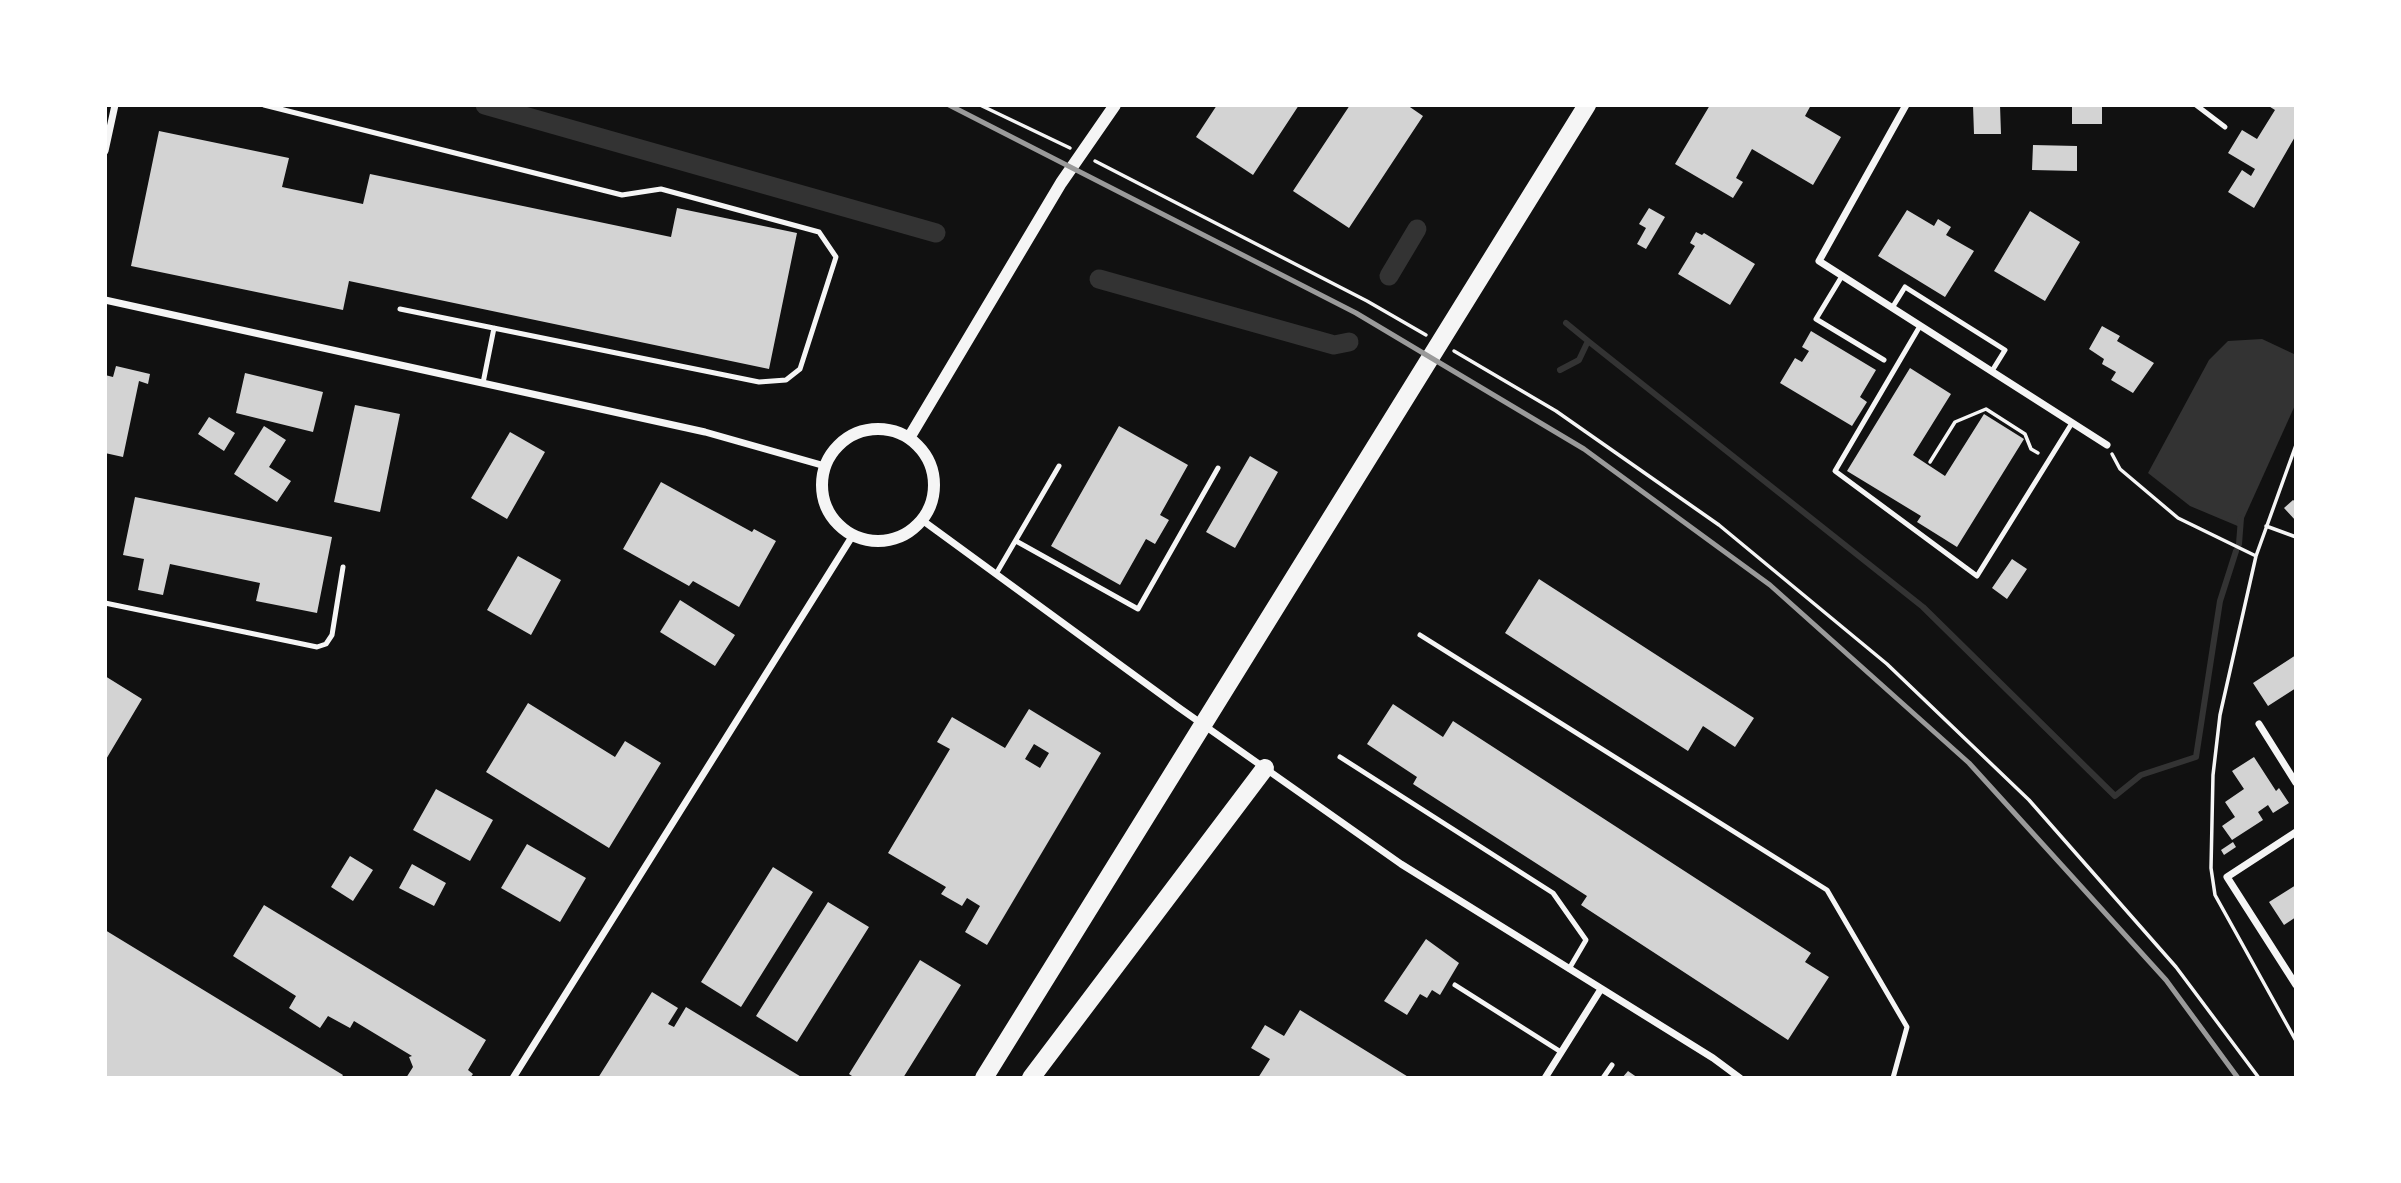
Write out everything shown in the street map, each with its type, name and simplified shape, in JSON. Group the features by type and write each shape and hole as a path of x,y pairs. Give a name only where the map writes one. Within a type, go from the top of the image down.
{"main road":[{"path":"984,1078 1587,105"},
{"path":"1031,1078 1265,768"}],"street":[{"path":"105,149 115,105"},
{"path":"909,438 1061,183 1115,105"},
{"path":"1906,105 1819,261 2107,445"},
{"path":"105,300 705,432 825,466"},
{"path":"876,429 893,431 909,438 922,451 931,467 934,486 931,504 922,520 908,533 890,540 871,541 853,536 829,513 822,482 825,466 845,439 860,432 876,429"},
{"path":"922,520 1401,864 1713,1058 1740,1078"},
{"path":"513,1078 853,536"},
{"path":"2259,724 2296,783"},
{"path":"2296,832 2227,877 2296,985"},
{"path":"1545,1078 1601,989"}],"lane":[{"path":"264,105 622,195 661,189 818,232 836,257 800,369 786,380 759,382 400,309"},
{"path":"2196,105 2225,127"},
{"path":"1842,276 1816,319 1884,360"},
{"path":"1892,308 1905,286 2005,350 1992,371"},
{"path":"1920,326 1835,471 1977,576 2072,423"},
{"path":"483,383 494,328"},
{"path":"996,574 1059,466"},
{"path":"1016,541 1138,609 1218,468"},
{"path":"105,603 317,647 326,644 332,635 343,568"},
{"path":"1420,635 1827,890 1907,1027 1893,1078"},
{"path":"1340,757 1553,893 1586,940 1569,969"},
{"path":"1455,985 1561,1052"},
{"path":"1603,1078 1612,1065"}],"path":[{"path":"980,105 1075,150"},
{"path":"1087,157 1367,301 1433,339"},
{"path":"1444,346 1556,411 1719,525 1887,664 2029,800 2176,967 2259,1078"},
{"path":"1930,462 1955,422 1986,409 2025,434 2031,449 2049,460"},
{"path":"2107,445 2120,469 2178,518 2256,556"},
{"path":"2296,446 2256,556 2220,715 2213,775 2211,868 2214,895 2296,1041"},
{"path":"2266,526 2296,537"}],"shaded area":[{"path":"2262,339 2296,355 2296,403 2240,527 2190,506 2148,473 2209,360 2228,341"}],"building":[{"path":"1217,105 1299,105 1253,175 1196,137"},
{"path":"1350,105 1407,105 1423,116 1349,228 1293,191"},
{"path":"1710,105 1811,105 1805,116 1841,137 1813,185 1752,149 1736,178 1743,182 1733,198 1675,164"},
{"path":"1973,105 2000,105 2001,134 1974,134"},
{"path":"2072,105 2102,105 2102,124 2072,124"},
{"path":"2267,105 2296,105 2296,135 2254,208 2228,192 2242,170 2251,176 2255,169 2228,153 2242,130 2257,139 2275,110"},
{"path":"159,131 289,158 282,187 363,204 370,174 671,237 677,208 797,233 769,369 349,281 343,310 131,266"},
{"path":"2033,145 2077,146 2077,171 2032,170"},
{"path":"1649,208 1665,217 1646,249 1637,244 1646,228 1639,224"},
{"path":"1907,210 1934,226 1938,219 1951,227 1946,235 1974,251 1945,297 1878,256"},
{"path":"2030,211 2080,242 2045,301 1994,271"},
{"path":"1696,232 1702,235 1704,233 1755,264 1730,305 1678,274 1695,246 1690,243"},
{"path":"2102,326 2120,336 2117,341 2154,363 2133,393 2111,380 2116,372 2102,364 2104,359 2089,349"},
{"path":"1811,331 1876,370 1860,397 1867,402 1852,426 1780,383 1795,358 1802,362 1809,351 1802,347"},
{"path":"116,366 150,374 148,384 139,381 123,457 105,453 105,375 113,377"},
{"path":"1910,368 1951,394 1913,455 1945,476 1984,414 2024,439 1957,547 1917,522 1921,516 1847,471"},
{"path":"245,373 323,392 313,432 236,413"},
{"path":"355,405 400,414 380,512 334,502"},
{"path":"209,417 235,433 224,451 198,434"},
{"path":"264,426 286,440 269,467 291,481 277,502 234,474"},
{"path":"1119,426 1188,465 1160,515 1169,520 1155,544 1146,539 1120,585 1051,546"},
{"path":"510,432 545,452 507,519 471,498"},
{"path":"1250,456 1278,472 1235,548 1206,532"},
{"path":"661,482 752,532 754,529 776,541 739,607 693,581 689,586 623,549"},
{"path":"135,497 332,537 317,613 256,601 260,583 170,564 163,595 138,590 144,559 123,555"},
{"path":"2293,500 2296,502 2296,521 2284,508"},
{"path":"518,556 561,580 531,635 487,610"},
{"path":"2012,559 2027,569 2007,599 1992,588"},
{"path":"1539,579 1754,718 1735,747 1703,726 1688,751 1505,633"},
{"path":"680,600 735,635 715,666 660,632"},
{"path":"2296,655 2296,688 2268,706 2253,683"},
{"path":"105,676 142,699 105,761"},
{"path":"528,703 615,757 625,741 661,763 609,848 486,772"},
{"path":"1393,704 1443,737 1453,721 1811,953 1805,962 1829,977 1788,1040 1581,905 1587,896 1413,784 1417,777 1367,744"},
{"path":"1029,709 1101,753 987,945 965,932 980,906 967,898 962,906 941,894 946,887 888,853 950,749 937,742 952,717 1005,748","holes":["1034,744 1049,753 1040,768 1025,759"]},
{"path":"2254,757 2276,791 2279,788 2289,803 2273,813 2268,805 2258,812 2263,820 2232,840 2222,826 2235,817 2225,802 2244,789 2232,771"},
{"path":"436,789 493,820 470,861 413,830"},
{"path":"2233,842 2236,847 2224,855 2221,850"},
{"path":"527,844 586,878 560,922 501,888"},
{"path":"350,856 373,870 353,901 331,887"},
{"path":"412,864 446,883 434,906 399,888"},
{"path":"773,867 813,892 741,1007 701,982"},
{"path":"2296,885 2296,917 2284,925 2269,902"},
{"path":"828,902 869,927 797,1042 756,1016"},
{"path":"264,905 486,1040 468,1070 473,1074 470,1078 406,1078 413,1067 409,1057 412,1056 354,1021 350,1028 328,1016 320,1028 289,1008 296,996 233,956"},
{"path":"105,930 343,1075 341,1078 105,1078"},
{"path":"1426,939 1459,963 1440,995 1432,990 1427,998 1420,994 1407,1015 1384,1001"},
{"path":"920,960 961,985 903,1078 855,1078 849,1074"},
{"path":"652,992 678,1008 668,1024 674,1027 686,1007 803,1078 598,1078"},
{"path":"1300,1010 1410,1078 1258,1078 1270,1059 1251,1048 1265,1025 1284,1036"},
{"path":"1628,1071 1638,1078 1622,1078"}],"waterway":[{"path":"485,105 936,233"},
{"path":"1389,276 1417,229"},
{"path":"1099,279 1334,345 1349,342"},
{"path":"1560,370 1579,360 1588,341 1566,323"},
{"path":"1588,341 1923,607 2115,796 2141,775 2196,757 2220,601 2236,551"},
{"path":"2239,544 2241,518"}],"railway":[{"path":"949,105 1356,313 1584,449 1770,585 1969,763 2166,980 2238,1078"}]}
